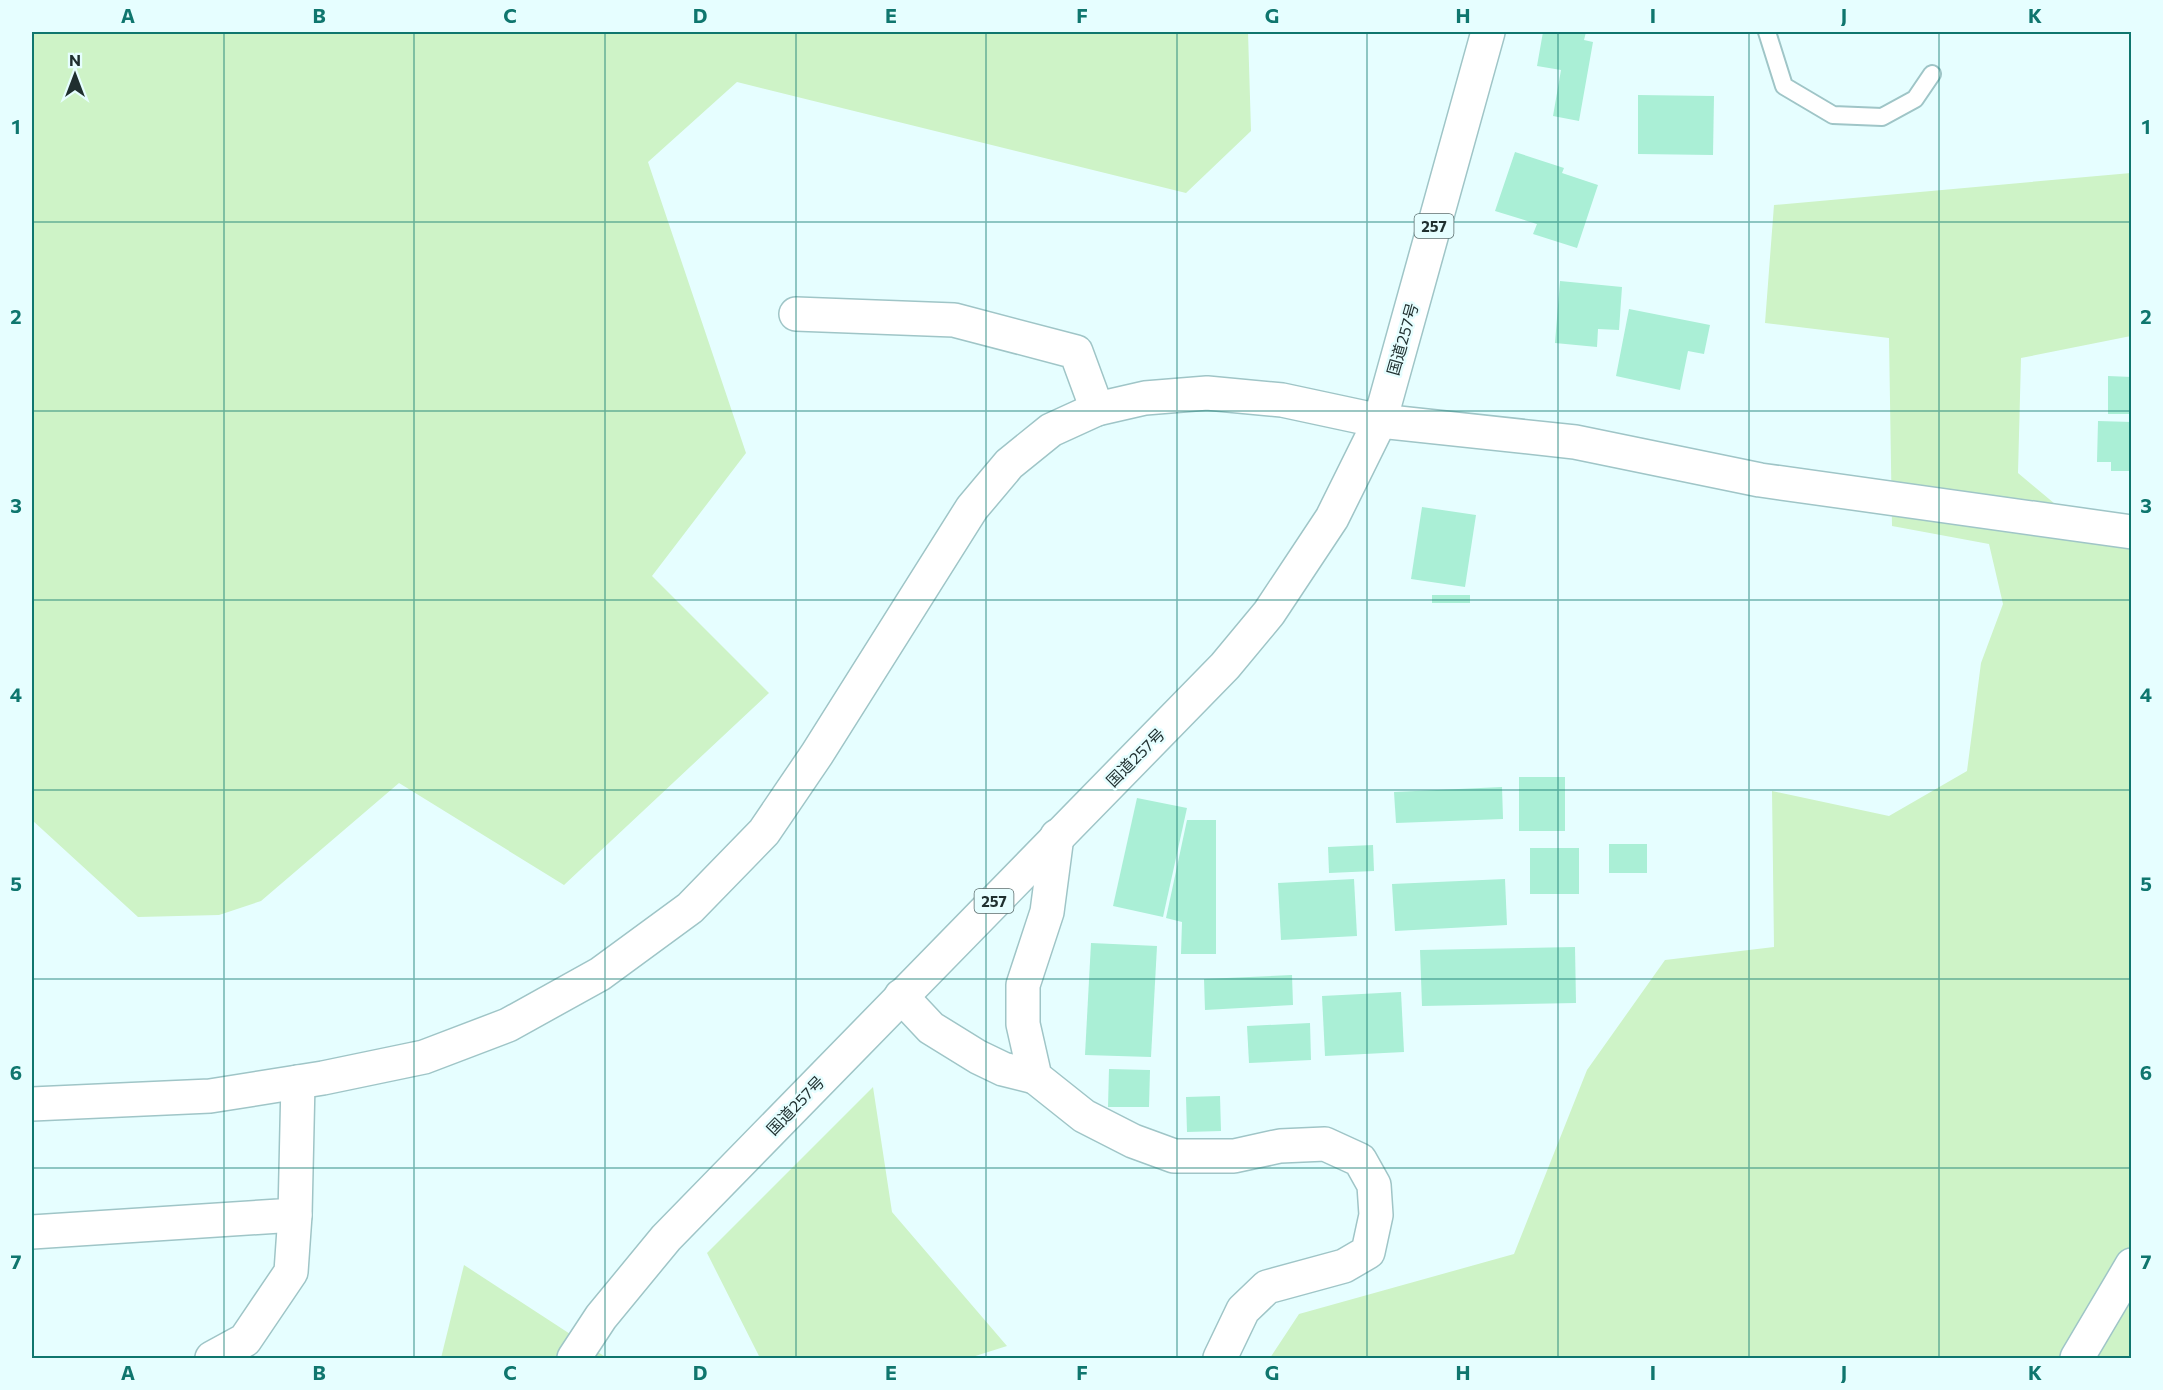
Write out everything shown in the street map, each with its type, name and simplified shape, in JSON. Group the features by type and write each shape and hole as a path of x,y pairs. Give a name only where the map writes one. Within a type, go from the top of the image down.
{"main road":[{"name":"国道257号","path":"574,1359 601,1317 666,1239 1225,666 1269,613 1332,518 1380,420 1488,32"},
{"path":"796,314 954,320 1076,352 1097,409"},
{"path":"32,1104 210,1096 298,1082 424,1057 508,1025 600,974 690,908 764,832 979,499 1009,464 1051,430 1097,409 1145,398 1207,393 1282,400 1380,420 1575,442 1760,480 2132,532"},
{"path":"1035,1077 1023,1024 1023,985 1047,912 1057,836"},
{"path":"901,996 931,1028 978,1057 1004,1069 1035,1077 1084,1116 1133,1141 1174,1156 1234,1156 1280,1146 1325,1144 1360,1160 1374,1185 1376,1215 1368,1252 1344,1266 1267,1287 1243,1310 1220,1359"},
{"path":"212,1359 245,1340 291,1272 295,1215 298,1082"},
{"path":"32,1232 295,1215"},
{"path":"2077,1359 2132,1265"}],"lane":[{"path":"1767,32 1784,86 1833,115 1882,117 1915,99 1932,74"}],"green space":[{"path":"32,32 1248,32 1251,131 1186,193 737,82 648,162 746,453 652,576 769,693 564,885 399,783 261,901 219,915 138,917 32,820"},
{"path":"2131,173 2131,336 2021,358 2018,473 2104,545 2131,549 2131,1358 1270,1358 1299,1314 1514,1254 1587,1070 1665,960 1774,947 1772,791 1889,816 1967,771 1981,663 2003,604 1989,544 1892,526 1889,338 1765,323 1774,205"},
{"path":"873,1087 892,1212 1007,1346 969,1358 760,1358 707,1253"},
{"path":"464,1265 607,1358 441,1358"}],"building":[{"path":"1543,32 1586,32 1584,40 1593,42 1579,121 1553,116 1561,70 1537,66"},
{"path":"1638,95 1714,96 1713,155 1638,154"},
{"path":"1515,152 1564,168 1562,173 1598,185 1577,248 1533,234 1537,224 1495,211"},
{"path":"1560,281 1622,287 1619,330 1598,329 1597,347 1555,343"},
{"path":"1629,309 1710,325 1704,354 1688,351 1680,390 1616,376"},
{"path":"2108,376 2132,377 2132,414 2108,414"},
{"path":"2098,421 2132,422 2132,471 2111,471 2111,462 2097,462"},
{"path":"1422,507 1476,515 1465,587 1411,579"},
{"path":"1432,595 1470,595 1470,603 1432,603"},
{"path":"1519,777 1565,777 1565,831 1519,831"},
{"path":"1502,787 1503,819 1396,823 1394,792"},
{"path":"1137,798 1187,808 1163,917 1113,906"},
{"path":"1187,820 1216,820 1216,954 1181,954 1182,922 1166,918"},
{"path":"1609,844 1647,844 1647,873 1609,873"},
{"path":"1373,845 1374,871 1329,873 1328,847"},
{"path":"1530,848 1579,848 1579,894 1530,894"},
{"path":"1354,879 1357,936 1281,940 1278,883"},
{"path":"1505,879 1507,925 1395,931 1392,884"},
{"path":"1091,943 1157,946 1151,1057 1085,1055"},
{"path":"1575,947 1576,1003 1422,1006 1420,950"},
{"path":"1292,975 1293,1005 1205,1010 1204,979"},
{"path":"1401,992 1404,1052 1325,1056 1322,996"},
{"path":"1310,1023 1311,1060 1249,1063 1247,1026"},
{"path":"1109,1069 1150,1070 1149,1107 1108,1107"},
{"path":"1220,1096 1221,1131 1187,1132 1186,1097"}]}
